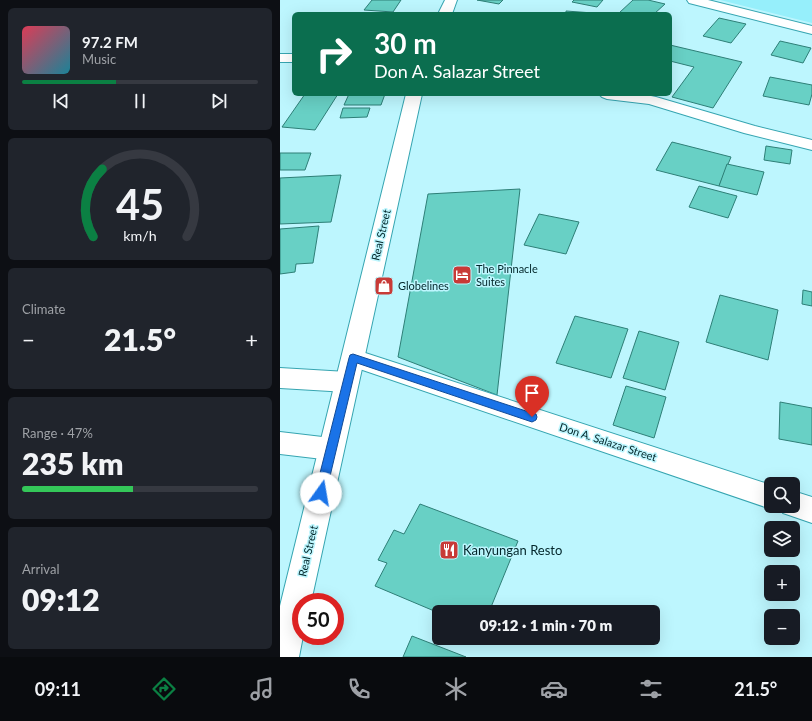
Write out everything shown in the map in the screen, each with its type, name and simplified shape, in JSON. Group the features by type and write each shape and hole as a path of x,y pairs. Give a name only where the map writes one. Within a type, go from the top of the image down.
{"street":[{"path":"446,12 451,0"},
{"path":"693,0 812,30"},
{"path":"280,58 292,58"},
{"name":"Real Street","path":"283,657 414,96"},
{"path":"622,96 652,100 750,130 812,145"},
{"name":"Don A. Salazar Street","path":"353,358 764,495"},
{"path":"280,378 347,382"},
{"path":"280,443 331,449"},
{"path":"800,506 812,510"}],"shaded area":[{"path":"720,0 812,0 812,23"}],"building":[{"path":"372,0 401,0 393,12 364,10"},
{"path":"477,0 503,0 499,4"},
{"path":"574,0 603,0 597,7 572,2"},
{"path":"633,0 648,0 665,4 656,12 620,12"},
{"path":"719,18 746,24 731,43 703,36"},
{"path":"780,41 811,48 803,63 771,55"},
{"path":"672,45 742,62 713,108 672,97 694,67 672,62"},
{"path":"770,77 812,85 812,94 809,105 763,96"},
{"path":"304,96 337,96 315,130 282,127"},
{"path":"348,96 384,96 381,105 344,105"},
{"path":"343,108 370,108 367,117 340,118"},
{"path":"672,142 731,157 719,186 656,170"},
{"path":"766,146 792,150 790,164 764,160"},
{"path":"280,153 311,153 305,170 280,170"},
{"path":"727,164 764,172 757,195 719,186"},
{"path":"341,175 331,222 280,224 280,178"},
{"path":"699,186 737,196 728,218 689,207"},
{"name":"The Pinnacle Suites","path":"520,189 497,395 398,357 428,194"},
{"path":"539,214 579,222 566,254 524,245"},
{"path":"319,226 313,263 296,264 295,272 280,274 280,229"},
{"path":"803,290 812,292 812,306 802,304"},
{"path":"720,295 778,310 768,360 706,342"},
{"path":"575,316 628,329 611,378 556,363"},
{"path":"639,331 679,342 665,390 623,378"},
{"path":"626,386 666,397 654,438 613,425"},
{"path":"780,402 812,408 812,445 779,439"},
{"name":"Kanyungan Resto","path":"420,504 518,541 492,605 432,605 432,610 375,586 387,563 378,560 394,530 404,534"},
{"path":"412,636 466,657 403,657"}],"place":[{"name":"The Pinnacle Suites","path":"462,275"},
{"name":"Globelines","path":"384,286"},
{"name":"Kanyungan Resto","path":"449,550"}],"route":[{"path":"321,493 353,358 532,417"}]}
